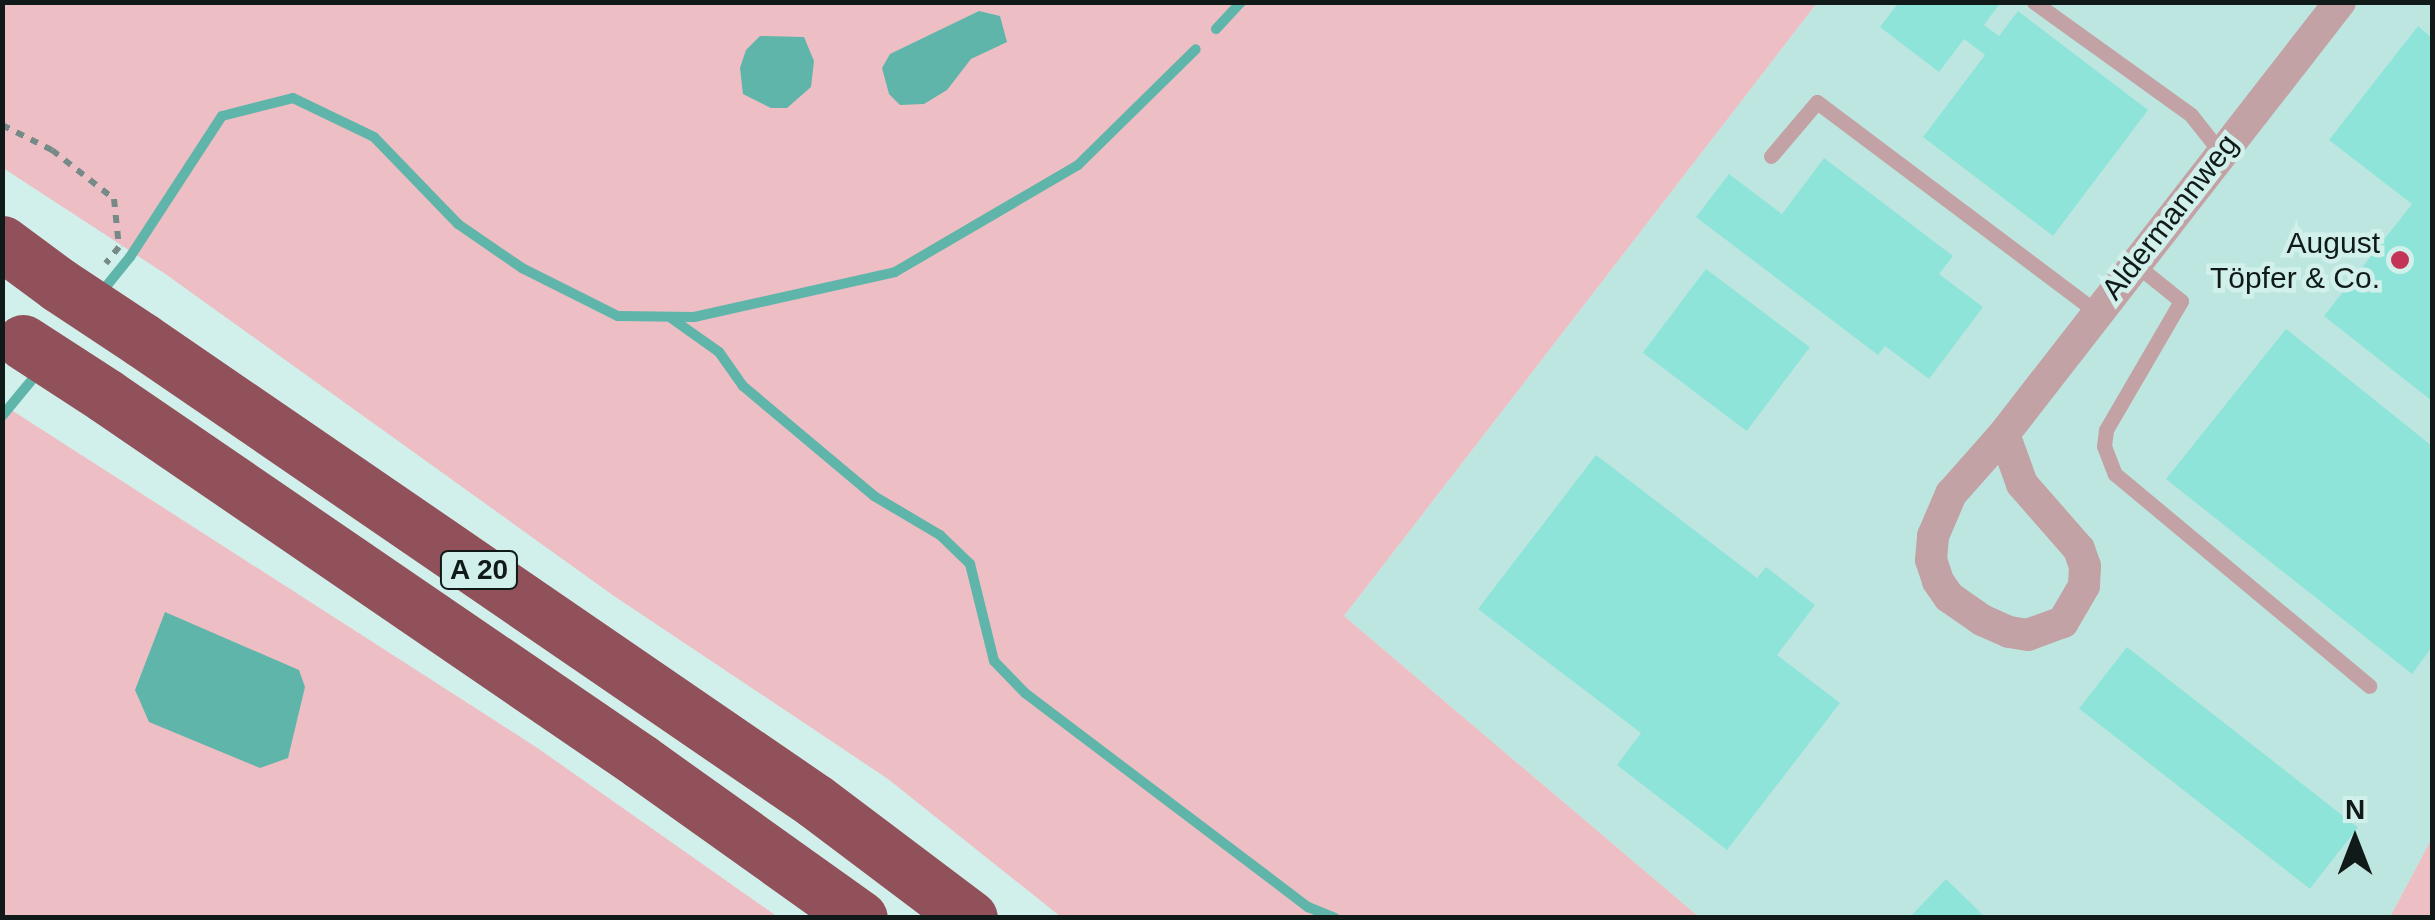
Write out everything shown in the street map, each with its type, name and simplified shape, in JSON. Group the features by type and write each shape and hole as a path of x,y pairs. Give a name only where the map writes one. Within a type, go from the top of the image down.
{"highway":[{"path":"2,242 59,285"},
{"name":"A 20","path":"2,251 142,340 815,801 970,918"},
{"name":"A 20","path":"13,336 106,396 860,918"}],"street":[{"name":"Aldermannweg","path":"2004,434 2022,484 2079,549 2085,566 2084,586 2062,622 2028,635 2009,632 1964,609 1938,581 1931,560 1933,536 1951,494 2004,434 2340,2"}],"lane":[{"path":"2034,2 2191,115 2220,153"},
{"path":"1771,156 1817,102 2097,312"},
{"path":"2134,264 2181,300 2106,430 2106,458 2114,474 2368,686"}],"path":[{"path":"2,125 52,150"}],"shaded area":[{"path":"2,3 1817,3 1344,616 1699,917 1061,917 888,779 614,596 164,273 3,168"},
{"path":"1817,3 2432,3 2432,838 2390,917 1699,917 1344,616"},
{"path":"979,11 1000,16 1007,42 971,59 947,90 924,104 900,105 889,94 882,68 890,54"},
{"path":"760,36 804,37 814,61 811,87 787,108 771,108 743,94 740,68 746,50"},
{"path":"2,404 536,747 778,917 3,917"},
{"path":"165,612 299,670 305,687 288,758 260,768 149,722 135,690"},
{"path":"2432,838 2432,917 2390,917"}],"building":[{"path":"1899,2 2001,2 1984,25 1999,36 2018,11 2148,110 2053,236 1923,137 1985,55 1964,39 1939,72 1880,27"},
{"name":"August Töpfer & Co.","path":"2418,26 2432,38 2432,401 2324,316 2412,204 2329,140"},
{"path":"1824,158 1953,256 1939,274 1983,307 1929,379 1885,346 1878,355 1696,217 1729,174 1782,214"},
{"path":"1706,269 1810,347 1747,431 1643,353"},
{"path":"2286,329 2432,446 2432,647 2412,674 2166,479"},
{"path":"1596,455 1757,578 1766,567 1815,605 1777,655 1840,703 1727,850 1617,765 1641,733 1478,609"},
{"path":"2127,647 2358,827 2310,889 2079,708"},
{"path":"1946,879 1986,918 1909,918"}],"waterway":[{"path":"1216,29 1241,2"},
{"path":"100,294 130,257 222,116 293,98 374,137 458,224 522,268 618,316 694,317 895,272 1078,165 1196,49"},
{"path":"671,318 719,352 743,386 874,496 940,535 970,564 994,661 1025,693 1308,907 1335,918"},
{"path":"2,416 40,370"}],"place":[{"name":"August Töpfer & Co.","path":"2400,260"}]}
